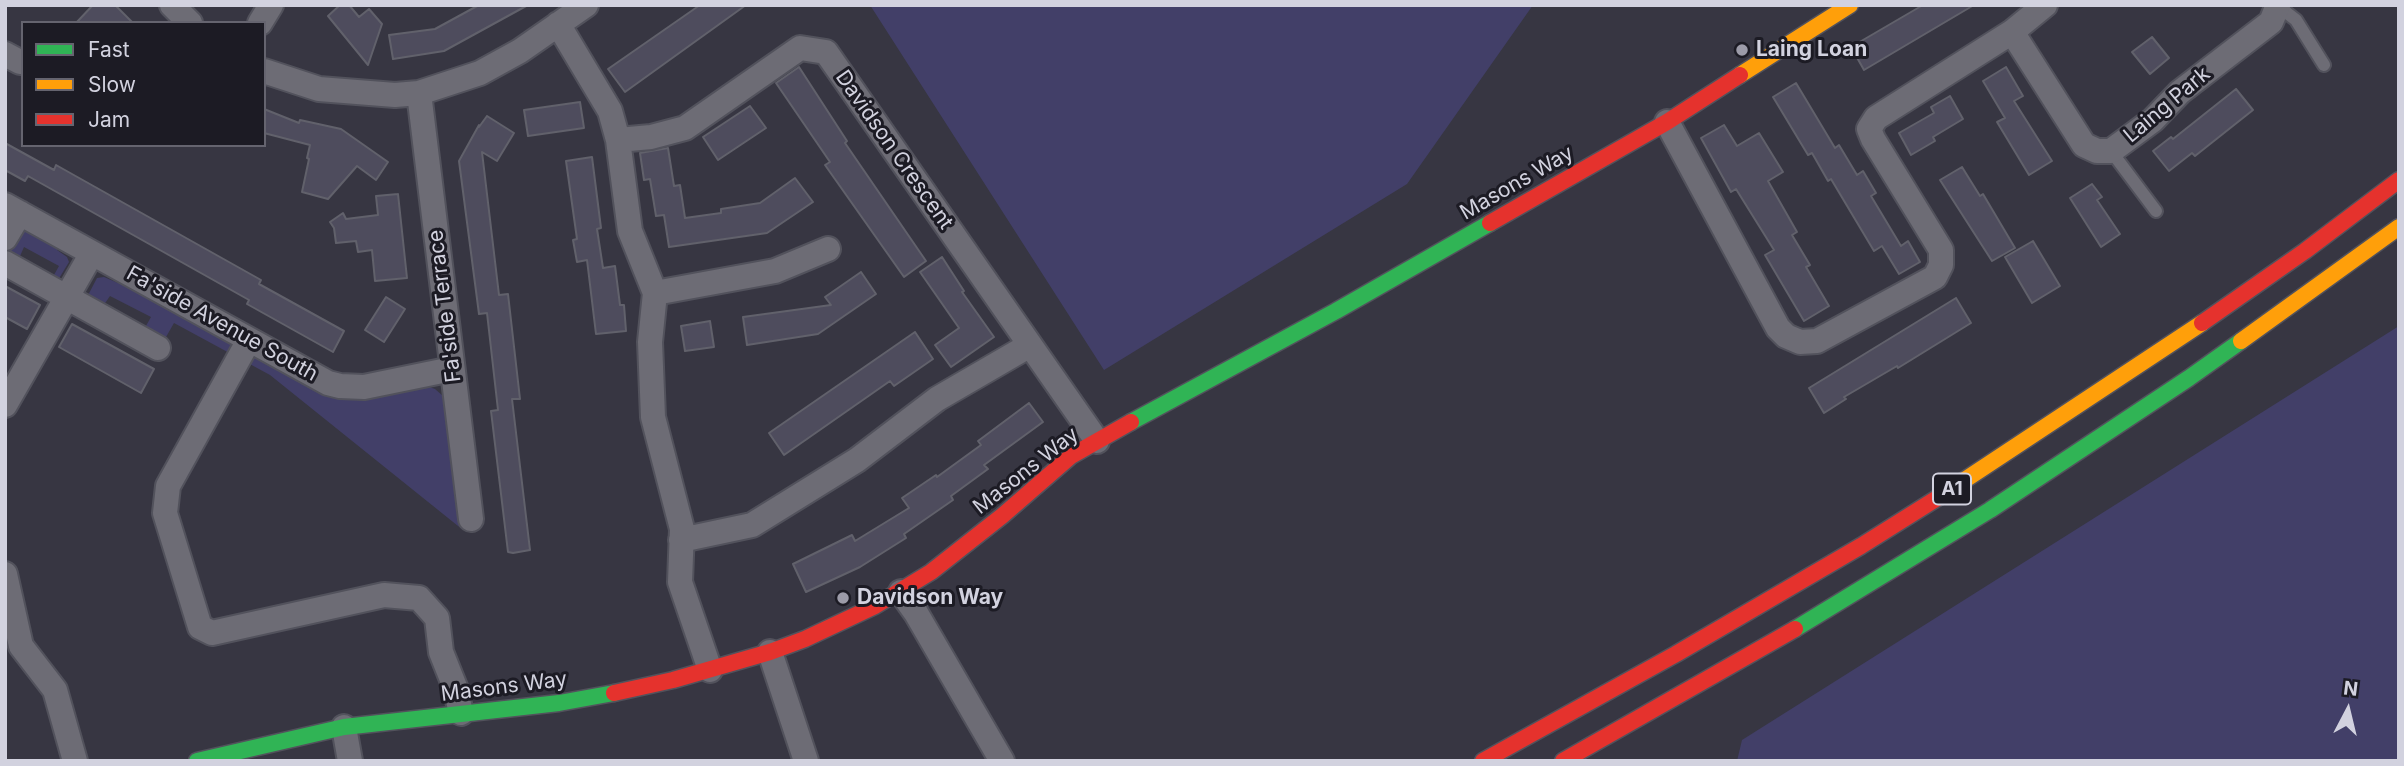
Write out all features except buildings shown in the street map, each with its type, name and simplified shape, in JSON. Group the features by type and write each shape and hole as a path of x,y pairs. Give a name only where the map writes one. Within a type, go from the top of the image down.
{"main road":[{"name":"Masons Way","path":"197,761 344,727 590,698 710,670 805,639 901,592 931,572 1002,516 1071,456 1336,311 1667,122 1850,5"},
{"name":"A1","path":"1483,761 1688,648 1972,477 2154,357 2305,251 2399,180"},
{"name":"A1","path":"1563,761 1749,656 1990,510 2189,379 2399,227"}],"street":[{"path":"172,5 188,21"},
{"path":"261,21 271,5"},
{"path":"266,72 319,89 395,95 419,93 480,73 520,51 586,5"},
{"path":"1667,122 1778,328 1786,336 1800,342 1817,341 1935,277 1941,265 1941,250 1873,139 1869,129 1876,118 2012,32 2045,5"},
{"name":"Laing Park","path":"2012,32 2084,145 2097,151 2111,151 2153,120 2180,92 2271,22 2278,6"},
{"path":"558,24 610,111 618,140 631,231 655,293 650,342 653,417 681,529 680,582 710,670"},
{"name":"Davidson Crescent","path":"618,140 652,137 685,128 800,48 826,52 1097,441"},
{"name":"Fa'side Terrace","path":"419,93 471,519"},
{"path":"5,238 13,209"},
{"name":"Fa'side Avenue South","path":"13,209 316,378 340,386 363,387 452,369"},
{"path":"655,293 775,271 828,249"},
{"path":"5,405 92,253"},
{"path":"5,263 158,348"},
{"path":"249,340 168,486 165,513 200,627 212,633 384,595 419,598 437,618 441,652 455,687 461,713"},
{"path":"681,540 752,525 856,460 937,399 1030,345"},
{"path":"5,573 21,646 55,690 75,761"},
{"path":"901,592 1002,761"},
{"path":"770,652 806,761"},
{"path":"344,727 350,761"}],"lane":[{"path":"2278,6 2296,20 2324,65"},
{"path":"2111,151 2156,211"}],"shaded area":[{"path":"870,5 1533,5 1407,184 1104,370"},
{"path":"26,227 60,245 57,250 67,257 69,262 55,285 50,282 59,266 24,247 17,263 9,258 7,250 18,229"},
{"path":"104,277 118,283 121,279 322,390 424,385 435,389 443,396 447,406 463,530 270,375 174,323 162,344 142,333 151,317 110,296 101,309 85,301 97,278"},
{"path":"2399,326 2399,761 1737,761 1742,740"}],"traffic: fast":[{"path":"1131,422 1336,311 1490,223"},
{"path":"1795,629 1990,510 2241,341"},
{"path":"197,761 344,727 559,703 614,693"}],"traffic: slow":[{"path":"1740,75 1850,5"},
{"path":"2241,341 2399,227"},
{"path":"1939,497 2202,323"}],"traffic: jam":[{"path":"1490,223 1667,122 1740,75"},
{"path":"2202,323 2305,251 2399,180"},
{"path":"614,693 673,680 770,652 805,639 875,606 931,572 1002,516 1071,456 1131,422"},
{"path":"1483,761 1676,654 1939,497"},
{"path":"1563,761 1795,629"}],"place":[{"name":"Laing Loan","path":"1742,50"},
{"name":"Davidson Way","path":"843,598"}]}
